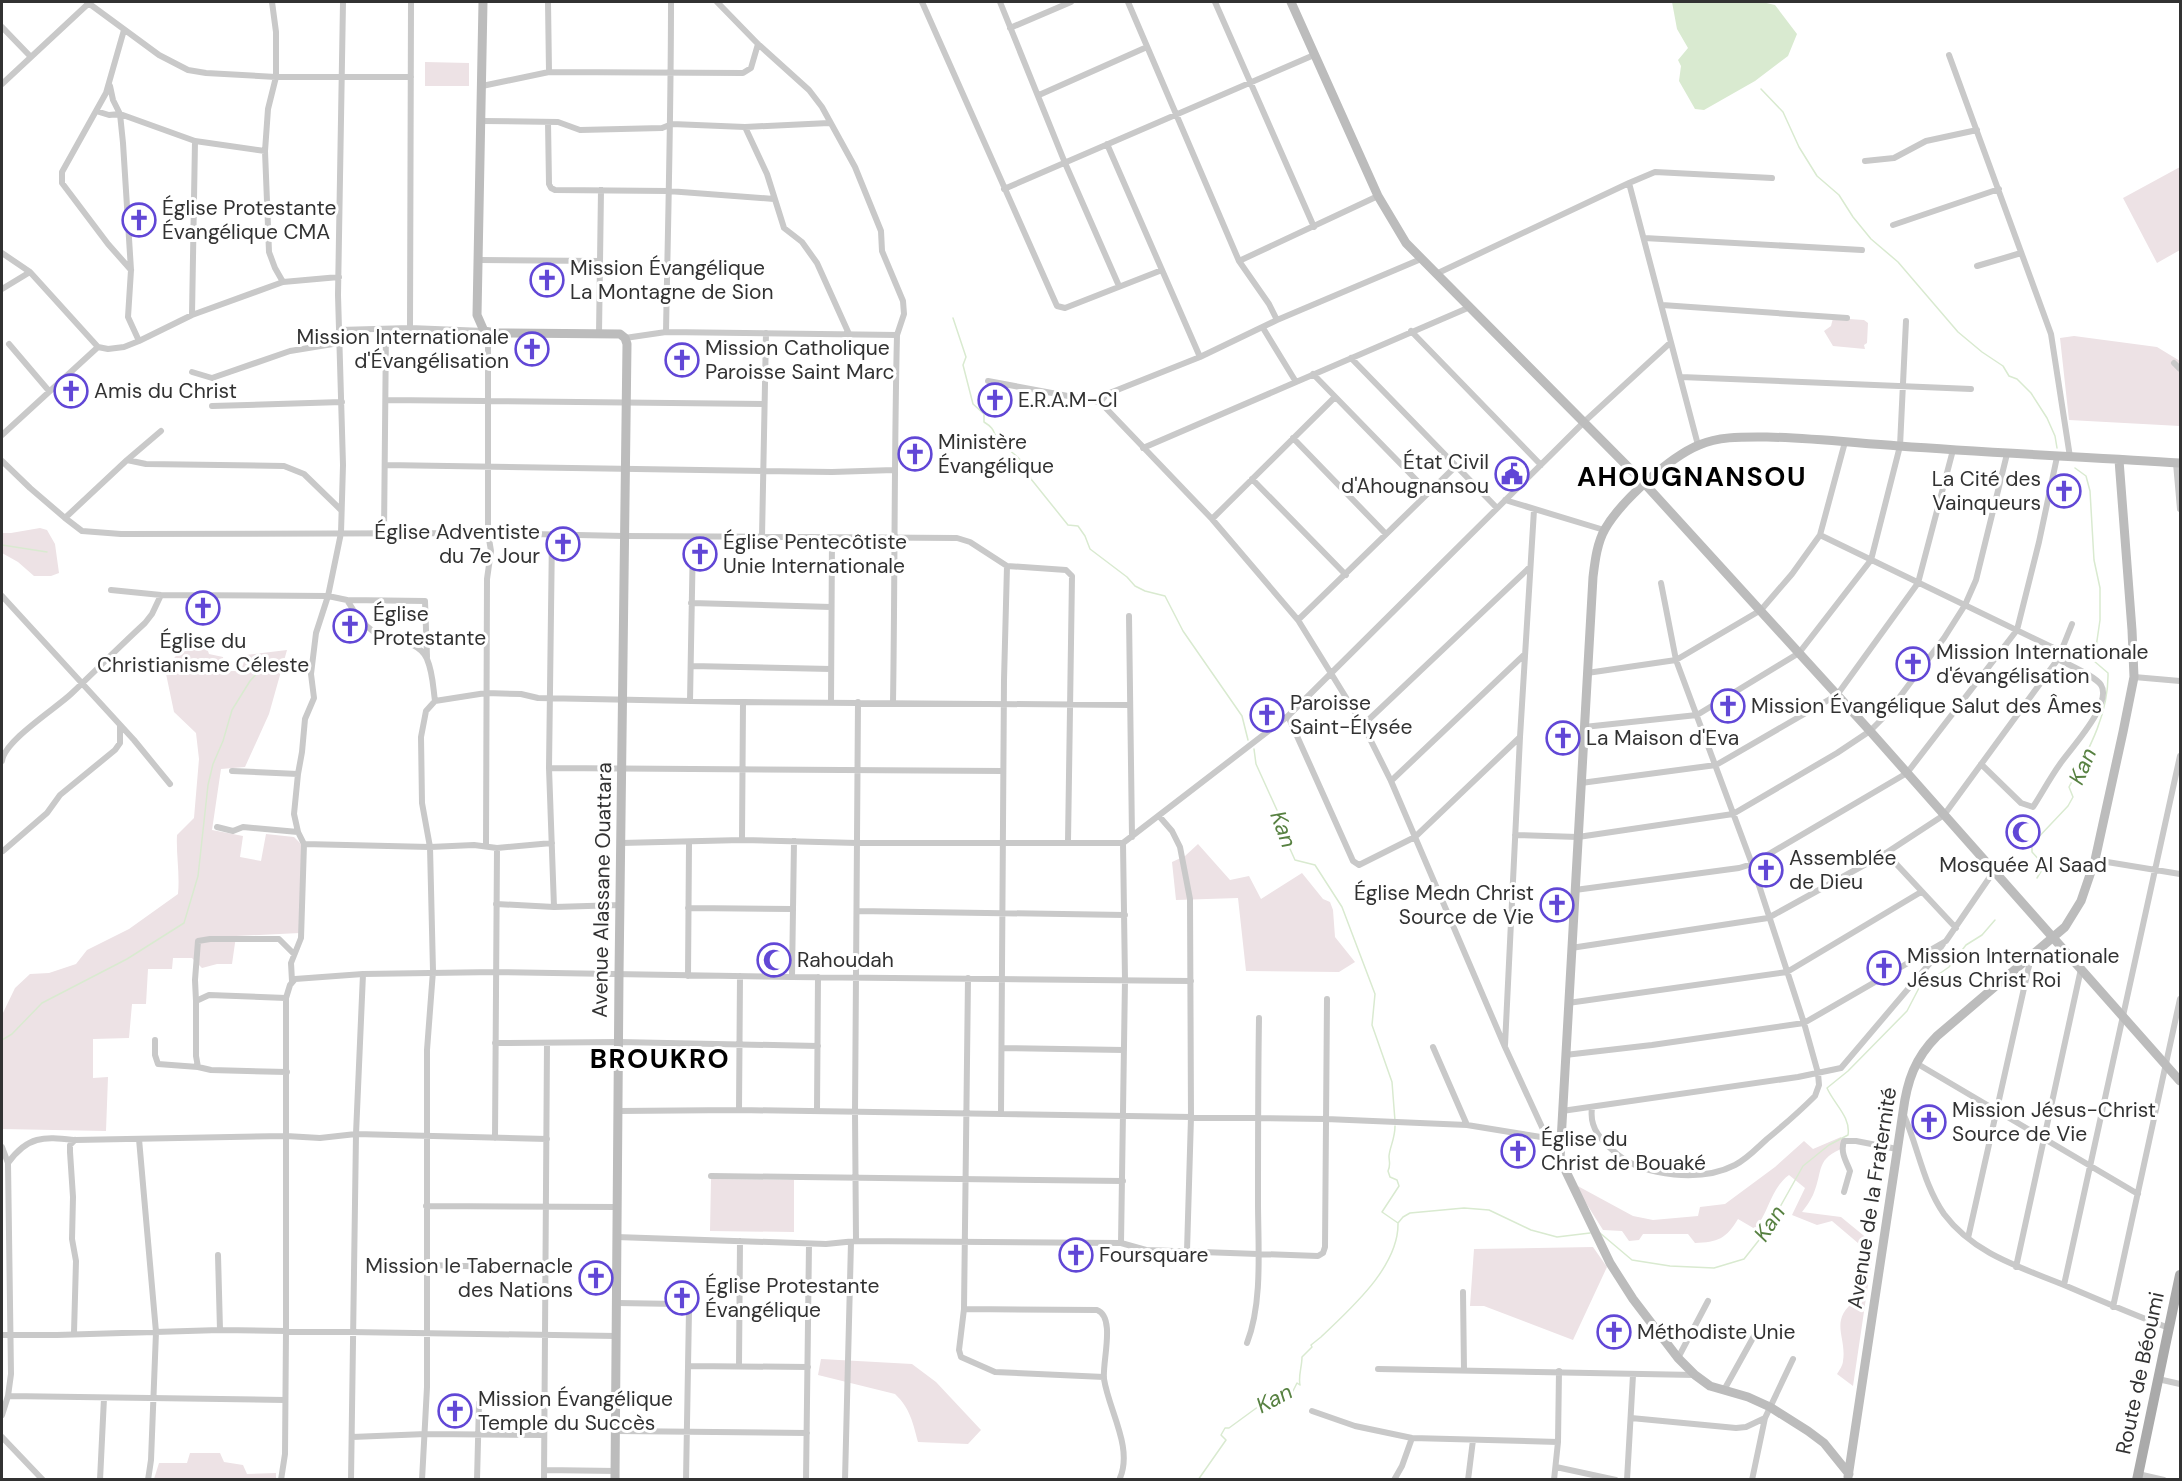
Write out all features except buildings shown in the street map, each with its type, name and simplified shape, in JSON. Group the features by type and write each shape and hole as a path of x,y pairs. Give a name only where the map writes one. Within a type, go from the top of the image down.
{"main road":[{"name":"Route de Béoumi","path":"2138,1477 2180,1278"}],"street":[{"path":"2,84 88,2 159,55 188,70 276,77 411,77"},
{"path":"272,2 276,32 276,77 268,109 265,151 269,252 283,282"},
{"path":"281,1479 285,1455 286,998 292,981 291,963 301,938 304,844 294,814 298,774 303,753 305,719 314,698 311,674 316,633 328,596 340,532 341,510 342,402 339,277 343,2"},
{"path":"410,328 411,2"},
{"path":"483,2 480,260 477,315 488,343 487,467 488,533 491,551 487,579 486,845"},
{"path":"548,2 549,72"},
{"path":"666,332 668,191 672,124 672,2"},
{"path":"717,2 808,90 822,107 864,188 881,231 882,251 903,301 904,314 897,335 893,703"},
{"path":"922,2 1057,306 1065,309 1162,270"},
{"path":"1000,2 1065,163 1119,286"},
{"path":"1010,28 1071,2"},
{"path":"1128,2 1239,261 1269,304 1277,320"},
{"path":"1215,2 1314,227"},
{"path":"1291,2 1378,196 1406,243 1644,483 1870,731 2181,1081"},
{"path":"2,27 30,56"},
{"path":"124,30 110,84 62,172 62,183 108,244 131,270"},
{"path":"482,86 549,72 735,74 748,72 758,44"},
{"path":"1039,95 1147,47"},
{"path":"1004,189 1314,55"},
{"path":"1949,55 2051,334 2070,457"},
{"path":"110,84 113,100 120,114 131,270 128,317 140,341"},
{"path":"96,111 109,115 120,114 195,141 265,151"},
{"path":"482,121 558,122 580,130 662,128 672,124 745,127 829,123"},
{"path":"548,122 549,184 551,188 668,191 774,199"},
{"path":"745,127 767,174 784,228 802,242 816,263 849,334"},
{"path":"1865,160 1894,158 1926,141 1977,130"},
{"path":"192,315 195,141"},
{"path":"1107,144 1200,357"},
{"path":"1437,273 1655,172 1772,178"},
{"path":"1629,183 1698,445"},
{"path":"1893,225 1999,189"},
{"path":"599,334 601,190"},
{"path":"1239,261 1378,196"},
{"path":"1644,238 1862,250"},
{"path":"2,253 30,272 98,348 108,349 124,347 140,341 192,315 283,282 339,277"},
{"path":"1977,266 2021,253"},
{"path":"1100,402 1107,394 1200,357 1277,320 1422,259"},
{"path":"480,260 600,261"},
{"path":"2,289 30,272"},
{"path":"1662,304 1847,318"},
{"path":"1143,448 1470,307"},
{"path":"1584,727 1698,715 1799,653 1871,560 1900,446 1906,321"},
{"path":"339,330 410,328 495,333 620,334 626,338 666,332 897,335"},
{"path":"1263,328 1296,382"},
{"path":"384,534 386,329"},
{"path":"1411,331 1541,465"},
{"path":"762,537 766,333"},
{"name":"Avenue Alassane Ouattara","path":"615,1475 626,338"},
{"path":"192,372 212,378 290,351 339,343"},
{"path":"9,344 49,391"},
{"path":"621,843 742,840 857,843 1123,843 1288,716 1584,422 1670,344"},
{"path":"2,435 98,348"},
{"path":"1351,358 1497,508"},
{"path":"2174,363 2181,369"},
{"path":"1313,374 1428,493"},
{"path":"1681,377 1971,389"},
{"path":"988,381 1100,402 1212,519 1298,620 1363,725 1391,781 1505,1047 1547,1138 1560,1159 1610,1263 1633,1299 1678,1358 1695,1375 1710,1386 1748,1397 1770,1407 1808,1431 1824,1443 1848,1477"},
{"path":"1212,519 1335,397"},
{"path":"386,400 764,404"},
{"path":"212,406 342,402"},
{"path":"65,518 161,431"},
{"path":"1560,1159 1593,577 1596,556 1604,530 1621,506 1644,483 1698,445 1737,437 1795,438 2007,454 2178,463 2181,509"},
{"path":"1293,438 1386,534"},
{"path":"1587,673 1676,660 1761,610 1792,574 1820,535 1845,442"},
{"path":"1581,783 1716,765 1837,695 1918,583 1953,450"},
{"path":"1515,835 1578,837 1733,814 1870,731 1886,715 1944,638 1965,605 1976,580 2007,454"},
{"path":"1575,890 1739,868 1752,864 1907,773 2017,630 2039,542 2056,457"},
{"path":"127,460 146,464 284,466 304,474 341,510"},
{"name":"Avenue de la Fraternité","path":"1848,1477 1902,1112 1910,1077 1926,1047 1937,1036 2065,927 2081,901 2095,860 2134,677 2119,460"},
{"path":"2,461 30,488 82,531 102,534 340,532 957,538 970,542 1007,566 1066,570 1072,576 1068,842"},
{"path":"385,465 832,472 894,470"},
{"path":"1298,620 1456,466"},
{"path":"1252,479 1346,575"},
{"path":"1505,500 1604,530"},
{"path":"1505,1047 1534,510"},
{"path":"552,534 549,768 554,907"},
{"path":"1820,535 2062,652"},
{"path":"690,701 693,537"},
{"path":"831,702 832,538"},
{"path":"1001,1114 1007,566"},
{"path":"1363,725 1531,567"},
{"path":"1592,1108 1591,1118 1594,1130 1626,1161 1640,1168 1660,1173 1687,1175 1706,1173 1735,1165 1749,1156 1815,1096 1819,1085 1818,1073 1804,1023 1752,864 1676,660 1661,583"},
{"path":"111,590 161,595 328,596 347,600 425,601 427,657 435,701"},
{"path":"2,761 2,754 21,734 71,694 145,623 161,595"},
{"path":"2,596 120,724 170,784"},
{"path":"347,600 355,614 373,631 381,636 410,643 427,657"},
{"path":"691,603 831,607"},
{"path":"1129,616 1132,837"},
{"path":"1571,948 1768,918 1886,853 1944,815 2058,659 2072,624"},
{"path":"1391,781 1525,653"},
{"path":"1982,764 2021,803 2033,807 2059,765 2089,726 2103,695 2103,688 2097,681 2058,659"},
{"path":"691,666 831,669"},
{"path":"2134,677 2181,681"},
{"path":"422,1479 426,1434 427,1050 433,971 430,847 424,825 422,803 421,737 426,711 435,701 486,693 551,698 743,702 1130,705"},
{"path":"742,840 743,702"},
{"path":"845,1479 854,1242 858,702"},
{"path":"1288,716 1353,861 1359,864 1414,837 1520,737"},
{"path":"3,851 47,813 60,795 115,750 120,743 120,724"},
{"path":"2064,1285 2181,756"},
{"path":"549,768 1003,771"},
{"path":"232,771 298,774"},
{"path":"1159,816 1172,831 1180,847 1185,862 1190,899 1191,1117 1187,1251"},
{"path":"217,827 232,831 243,827 298,831"},
{"path":"792,977 794,841"},
{"path":"304,844 430,847 486,845 497,848 552,843"},
{"path":"688,976 689,843"},
{"path":"1121,1243 1125,980 1123,843"},
{"path":"495,1138 497,848"},
{"path":"1886,853 1956,928"},
{"path":"2095,860 2181,874"},
{"path":"1562,1112 1841,1068 1930,963 1994,871"},
{"path":"1568,1004 1787,972 1921,892"},
{"path":"496,904 554,907 621,905"},
{"path":"688,908 792,909"},
{"path":"857,911 1125,915"},
{"path":"198,1067 195,980 198,941 279,939 294,954"},
{"path":"1565,1055 1804,1023 1946,941"},
{"path":"1968,1239 2031,956"},
{"path":"2016,1267 2081,969"},
{"path":"292,981 363,974 423,974 433,971 1191,981"},
{"path":"351,1479 356,1134 363,974"},
{"path":"739,1110 740,976"},
{"path":"817,1111 818,977"},
{"path":"968,978 964,1309 959,1350 961,1357 995,1372 1104,1377"},
{"path":"196,1000 209,995 286,998"},
{"path":"616,1237 809,1244 854,1242 1121,1243 1146,1250 1318,1256 1323,1253 1324,1247 1327,999"},
{"path":"2113,1307 2181,999"},
{"path":"1247,1343 1253,1329 1256,1311 1259,1018"},
{"path":"155,1040 155,1055 158,1064 211,1070 287,1072"},
{"path":"495,1042 818,1046"},
{"path":"544,1479 547,1043"},
{"path":"1433,1047 1467,1125"},
{"path":"1002,1048 1124,1050"},
{"path":"1916,1063 2138,1194"},
{"path":"618,1111 739,1110 1326,1119 1467,1125 1547,1138"},
{"path":"1902,1112 1934,1196 1945,1215 1968,1239 1990,1254 2016,1267 2170,1329"},
{"path":"8,1163 18,1149 34,1139 52,1138 75,1140 320,1137 356,1134 547,1139"},
{"path":"139,1139 156,1332 151,1460 148,1479"},
{"path":"74,1333 76,1261 72,1239 73,1197 70,1145 75,1140"},
{"path":"1844,1192 1850,1171 1843,1155 1844,1141 1897,1149"},
{"path":"2,1147 8,1163 5,1201 5,1335 11,1374 8,1396 2,1414"},
{"path":"711,1176 1123,1181"},
{"path":"426,1206 617,1207"},
{"path":"739,1366 740,1241"},
{"path":"806,1479 809,1244"},
{"path":"218,1255 220,1330"},
{"path":"427,1265 544,1268"},
{"path":"1463,1292 1464,1370"},
{"path":"1678,1358 1708,1301"},
{"path":"617,1303 685,1305 689,1310 686,1479"},
{"path":"964,1309 1097,1310 1106,1316 1104,1377 1123,1448 1124,1460 1120,1479"},
{"path":"5,1335 220,1330 616,1336"},
{"path":"1724,1390 1754,1336"},
{"path":"1752,1479 1765,1418 1793,1359"},
{"path":"688,1366 808,1368"},
{"path":"1378,1369 1695,1375"},
{"path":"1554,1479 1558,1442 1559,1371"},
{"path":"1627,1479 1633,1375"},
{"path":"2158,1378 2181,1384"},
{"path":"8,1396 285,1400"},
{"path":"100,1479 104,1398"},
{"path":"477,1479 478,1403 483,1400 544,1401"},
{"path":"1312,1412 1355,1426 1412,1438 1558,1442"},
{"path":"1631,1418 1736,1428 1746,1427 1765,1418"},
{"path":"616,1431 807,1433"},
{"path":"352,1437 426,1434 544,1435"},
{"path":"2,1437 43,1479"},
{"path":"1394,1479 1402,1467 1412,1438"},
{"path":"1468,1479 1473,1440"},
{"path":"1556,1467 1616,1479"},
{"path":"544,1470 615,1475"},
{"path":"2138,1477 2164,1479"}],"shaded area":[{"path":"1672,2 1762,2 1775,5 1797,34 1788,56 1755,81 1704,110 1695,109 1679,81 1681,66 1678,60 1688,48 1677,29"},
{"path":"425,62 469,63 469,86 425,86"},
{"path":"2180,167 2180,250 2157,263 2123,198"},
{"path":"1833,318 1864,320 1868,323 1865,349 1833,346 1824,331 1831,326"},
{"path":"2074,336 2157,347 2180,361 2180,426 2069,420 2060,338"},
{"path":"40,528 47,530 55,544 59,573 51,576 34,576 18,562 2,553 2,533"},
{"path":"203,636 209,654 223,657 225,671 241,671 246,655 287,650 269,714 245,767 221,769 212,830 243,836 240,857 261,861 266,834 294,837 302,845 300,933 236,936 232,964 217,964 202,968 192,958 173,958 172,969 148,969 146,1004 132,1004 129,1038 93,1039 93,1078 108,1077 106,1131 2,1129 2,1015 15,988 30,974 49,973 76,964 87,950 129,929 178,894 177,835 194,818 199,759 196,733 174,712 165,669 185,645"},
{"path":"1198,844 1230,880 1249,876 1261,899 1302,873 1323,899 1330,902 1333,910 1335,937 1355,962 1339,972 1246,971 1238,898 1176,900 1172,862 1185,856"},
{"path":"1841,1137 1846,1147 1836,1151 1824,1161 1813,1195 1802,1212 1841,1217 1874,1244 1853,1386 1837,1374 1842,1366 1844,1352 1841,1322 1843,1315 1856,1300 1865,1249 1832,1221 1817,1225 1792,1215 1805,1188 1789,1175 1774,1193 1755,1229 1738,1219 1721,1238 1710,1242 1695,1243 1688,1234 1643,1234 1639,1240 1629,1241 1622,1231 1603,1230 1574,1184 1633,1216 1653,1220 1698,1216 1700,1207 1725,1204 1775,1167 1804,1141 1813,1149"},
{"path":"711,1179 794,1180 794,1232 710,1231"},
{"path":"1593,1247 1607,1267 1573,1340 1484,1306 1470,1306 1474,1249"},
{"path":"821,1359 912,1364 936,1382 981,1430 968,1444 918,1442 908,1410 895,1394 818,1375"},
{"path":"190,1453 220,1453 224,1462 243,1465 247,1474 276,1473 276,1479 154,1479 159,1463 187,1463"}],"waterway":[{"path":"1761,89 1783,112 1799,147 1817,176 1839,195 1871,239 1898,262 1958,332 2003,366 2009,376 2017,379 2031,393 2047,418 2055,436 2057,448"},
{"path":"953,318 966,357 963,365 973,404 984,414 984,422 993,429 999,441 1023,462 1031,479 1068,525 1078,526 1090,549 1127,577 1135,586 1165,596 1183,631 1242,716 1248,740"},
{"name":"Kan","path":"2037,878 2043,868 2032,852 2032,844 2068,806 2073,797 2069,787 2096,732 2107,688 2108,673 2094,661 2100,620 2100,588 2094,560 2090,491 2086,476 2075,468"},
{"path":"2,545 47,552"},
{"path":"2,1040 12,1034 42,1003 127,959 184,923 198,876 208,785 213,764 232,710 258,672"},
{"name":"Kan","path":"1254,749 1256,764 1281,819 1286,840 1295,860 1315,865 1342,907 1375,994 1372,1025 1392,1082 1395,1121"},
{"name":"Kan","path":"1600,1233 1632,1260 1670,1266 1714,1268 1744,1259 1767,1230 1803,1166 1829,1145 1848,1135 1845,1116 1827,1088 1848,1071 1907,1011 1919,988 1949,967 1966,945 1982,935 1995,920"},
{"name":"Kan","path":"1198,1480 1226,1440 1221,1435 1225,1428 1229,1428 1270,1398 1287,1396 1292,1393 1297,1383 1300,1385 1302,1357 1312,1347 1311,1345 1358,1300 1382,1271 1396,1239 1398,1223 1382,1212 1399,1186 1397,1180 1390,1177 1388,1171 1395,1126"},
{"name":"Kan","path":"1398,1223 1410,1213 1464,1208 1489,1210 1531,1230 1557,1237 1590,1233"}],"place":[{"name":"Église Protestante Évangélique CMA","path":"139,220"},
{"name":"Mission Évangélique La Montagne de Sion","path":"547,280"},
{"name":"Mission Internationale d'Évangélisation","path":"532,349"},
{"name":"Mission Catholique Paroisse Saint Marc","path":"682,360"},
{"name":"Amis du Christ","path":"71,391"},
{"name":"E.R.A.M-CI","path":"995,400"},
{"name":"Ministère Évangélique","path":"915,454"},
{"name":"État Civil d'Ahougnansou","path":"1512,474"},
{"name":"La Cité des Vainqueurs","path":"2064,491"},
{"name":"Église Adventiste du 7e Jour","path":"563,544"},
{"name":"Église Pentecôtiste Unie Internationale","path":"700,554"},
{"name":"Église du Christianisme Céleste","path":"203,608"},
{"name":"Église Protestante","path":"350,626"},
{"name":"Mission Internationale d'évangélisation","path":"1913,664"},
{"name":"Mission Évangélique Salut des Âmes","path":"1728,706"},
{"name":"Paroisse Saint-Élysée","path":"1267,715"},
{"name":"La Maison d'Eva","path":"1563,738"},
{"name":"Mosquée Al Saad","path":"2023,832"},
{"name":"Assemblée de Dieu","path":"1766,870"},
{"name":"Église Medn Christ Source de Vie","path":"1557,905"},
{"name":"Rahoudah","path":"774,960"},
{"name":"Mission Internationale Jésus Christ Roi","path":"1884,968"},
{"name":"Mission Jésus-Christ Source de Vie","path":"1929,1122"},
{"name":"Église du Christ de Bouaké","path":"1518,1151"},
{"name":"Foursquare","path":"1076,1255"},
{"name":"Mission le Tabernacle des Nations","path":"596,1278"},
{"name":"Église Protestante Évangélique","path":"682,1298"},
{"name":"Méthodiste Unie","path":"1614,1332"},
{"name":"Mission Évangélique Temple du Succès","path":"455,1411"}],"district":[{"name":"AHOUGNANSOU","path":"1692,477"},
{"name":"BROUKRO","path":"660,1059"}]}
